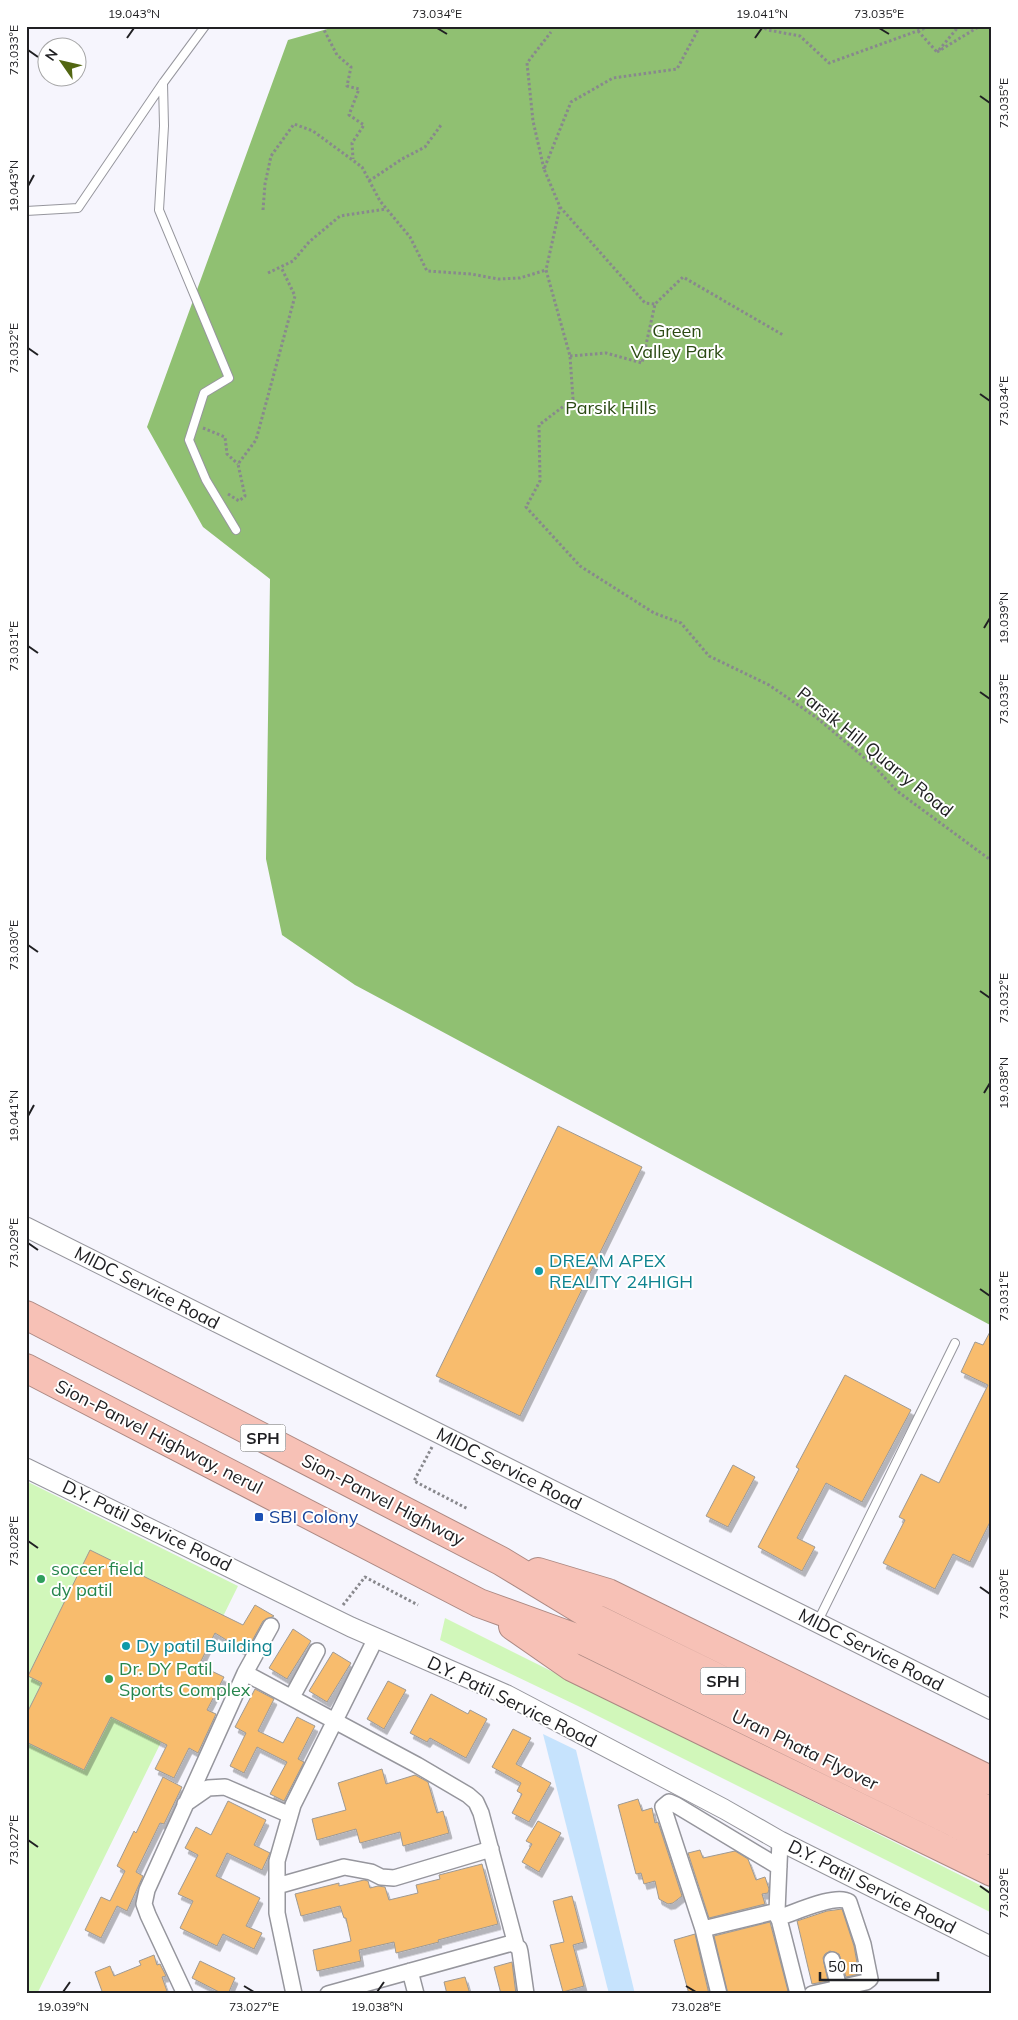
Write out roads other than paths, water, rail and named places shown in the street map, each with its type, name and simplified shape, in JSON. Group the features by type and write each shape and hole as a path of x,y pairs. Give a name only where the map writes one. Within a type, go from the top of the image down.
{"highway":[{"name":"Sion-Panvel Highway","path":"26,1315 501,1561"},
{"name":"Sion-Panvel Highway, nerul","path":"26,1368 479,1603"},
{"name":"Uran Phata Flyover","path":"501,1561 596,1618 845,1754 992,1841"},
{"path":"501,1561 608,1593 992,1781"},
{"name":"Uran Phata Flyover","path":"479,1603 584,1641 845,1754 992,1812"},
{"path":"479,1603 572,1667 992,1872"}],"street":[{"name":"MIDC Service Road","path":"26,1227 992,1710"},
{"name":"D.Y. Patil Service Road","path":"26,1468 376,1638 507,1695 724,1809 780,1841 992,1947"},
{"path":"185,1994 148,1915 144,1904 147,1890 245,1673 271,1626"},
{"path":"294,1994 276,1913 277,1860 293,1805 376,1638"},
{"path":"292,1698 316,1651"},
{"path":"245,1673 410,1761 468,1795 476,1802 481,1813 516,1945 520,1952 526,1994"},
{"path":"185,1804 208,1788 225,1787 290,1815"},
{"path":"720,1994 703,1929 664,1807 669,1802 676,1805 779,1867"},
{"path":"780,1841 778,1914 798,1994"},
{"path":"277,1886 344,1867 371,1872 381,1877 394,1878 491,1849"},
{"path":"703,1929 778,1914 818,1910 834,1898 845,1899 849,1902 863,1944 871,1975 870,1979 866,1982 812,1994"},
{"path":"328,1994 505,1944 512,1943 516,1945"},
{"path":"832,1960 839,1988"},
{"path":"410,1971 416,1994"}],"lane":[{"path":"26,211 78,208 163,82 205,26"},
{"path":"163,82 164,126 159,210 229,378 204,393 189,440 206,480 236,530"},
{"path":"817,1623 955,1343"}],"water":[{"path":"543,1734 576,1750 635,1994 609,1994"}],"place":[{"name":"DREAM APEX REALITY 24HIGH","path":"539,1271"},
{"name":"SBI Colony","path":"259,1517"},
{"name":"soccer field dy patil","path":"41,1579"},
{"name":"Dy patil Building","path":"126,1646"},
{"name":"Dr. DY Patil Sports Complex","path":"109,1679"}],"park label":[{"name":"Green Valley Park","path":"677,341"},
{"name":"Parsik Hills","path":"611,408"}]}
